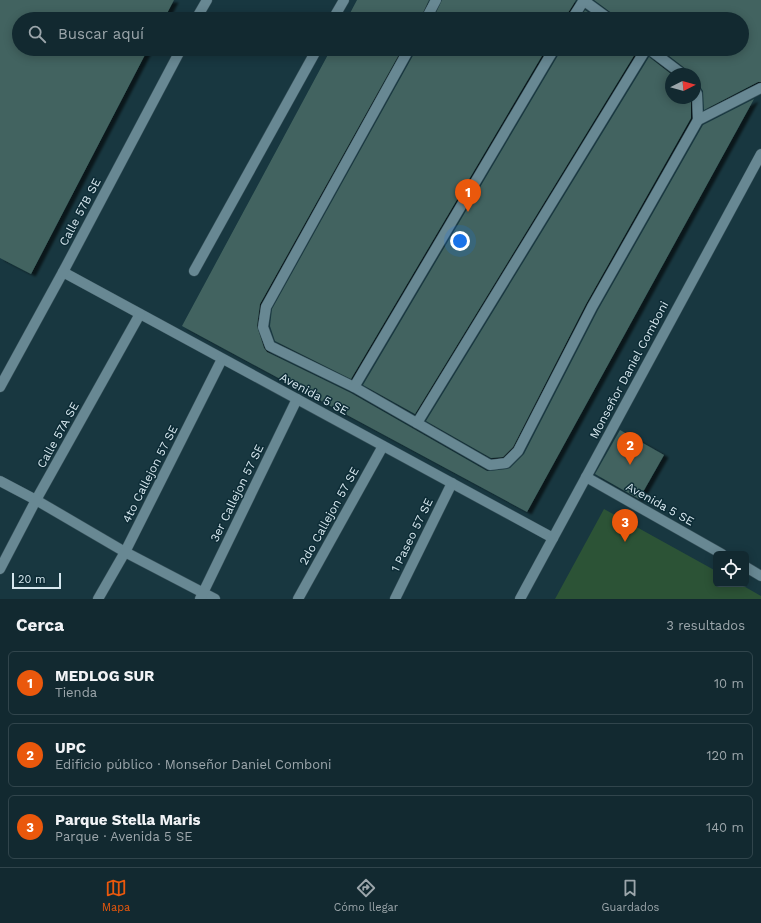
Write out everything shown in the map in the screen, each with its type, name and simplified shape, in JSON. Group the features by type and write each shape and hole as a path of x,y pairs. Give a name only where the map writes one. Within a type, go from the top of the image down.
{"street":[{"path":"200,12 206,0"},
{"path":"337,12 344,0"},
{"path":"430,12 436,0"},
{"path":"576,12 583,0 599,12"},
{"name":"Calle 57B SE","path":"0,387 63,272 177,56"},
{"path":"194,271 313,56"},
{"path":"405,56 266,307 263,328 270,346 354,387 490,465 506,463 518,451 592,307 698,120 697,104"},
{"path":"354,387 550,56"},
{"path":"417,423 643,56"},
{"path":"657,56 674,68"},
{"path":"698,120 761,88"},
{"name":"Monseñor Daniel Comboni","path":"520,599 761,154"},
{"name":"Avenida 5 SE","path":"63,272 553,538"},
{"name":"Calle 57A SE","path":"0,569 36,500 140,314"},
{"name":"4to Callejon 57 SE","path":"98,599 125,552 222,359"},
{"name":"3er Callejon 57 SE","path":"201,596 297,399"},
{"name":"2do Callejon 57 SE","path":"298,599 383,446"},
{"name":"Avenida 5 SE","path":"586,477 717,551"},
{"path":"0,481 36,500 201,596 215,599"},
{"name":"1 Paseo 57 SE","path":"395,599 452,484"},
{"path":"749,569 761,576"}],"green space":[{"path":"604,509 713,569 713,587 745,587 761,596 761,599 555,599"}],"building":[{"path":"0,0 174,0 168,12 12,12 12,56 144,56 31,274 0,258"},
{"path":"357,0 429,0 423,12 351,12"},
{"path":"442,0 576,0 568,12 436,12"},
{"path":"594,0 761,0 761,82 758,82 704,110 703,91 701,88 701,68 685,68 669,56 749,56 749,12 610,12"},
{"path":"327,56 398,56 260,304 257,326 264,348 267,352 351,393 487,471 510,468 524,454 598,310 703,125 754,99 527,512 182,326"},
{"path":"413,56 542,56 351,379 275,341 270,326 272,309"},
{"path":"558,56 634,56 415,414 363,385"},
{"path":"649,57 665,69 665,104 691,104 691,118 586,304 513,447 503,457 491,458 426,421"},
{"path":"620,430 664,455 639,499 595,474"}],"place":[{"name":"MEDLOG SUR","path":"468,212"},
{"name":"UPC","path":"630,465"},
{"name":"Parque Stella Maris","path":"625,542"}]}
